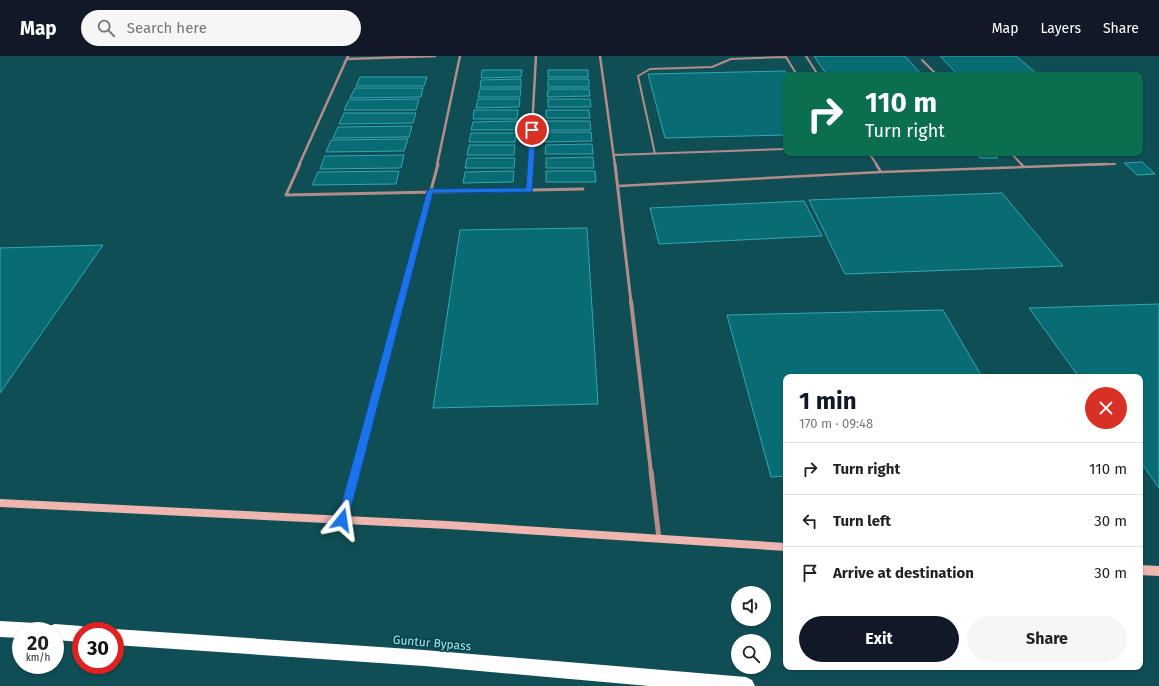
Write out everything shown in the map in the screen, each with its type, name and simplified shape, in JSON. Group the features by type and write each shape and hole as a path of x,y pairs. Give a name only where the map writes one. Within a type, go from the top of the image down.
{"highway":[{"path":"0,628 12,629"},
{"name":"Guntur Bypass","path":"124,637 424,658 746,686"}],"street":[{"path":"435,56 348,58 286,195 584,189"},
{"path":"342,520 441,152 460,56"},
{"path":"530,190 536,56"},
{"path":"600,56 618,186 659,539"},
{"path":"0,503 448,525 783,547"},
{"path":"1143,570 1159,571"}],"lane":[{"path":"806,56 816,72"},
{"path":"655,154 638,76 650,69 712,67 732,59 786,57 795,72"},
{"path":"922,60 934,72"},
{"path":"614,155 783,149"},
{"path":"871,156 881,172"},
{"path":"1014,156 1024,167"},
{"path":"618,186 881,172 1115,164"}],"building":[{"path":"814,56 905,56 919,72 825,72"},
{"path":"940,56 1016,56 1035,72 955,72"},
{"path":"482,70 522,70 521,77 481,78"},
{"path":"548,70 588,70 588,77 548,77"},
{"path":"785,71 786,72 783,72 783,135 665,138 648,74"},
{"path":"360,77 427,77 424,86 356,86"},
{"path":"521,79 521,87 480,87 481,80"},
{"path":"548,79 589,79 589,87 548,87"},
{"path":"355,88 423,88 421,97 350,98"},
{"path":"480,89 521,89 520,97 478,97"},
{"path":"548,89 589,89 590,96 547,97"},
{"path":"419,99 416,110 344,110 349,100"},
{"path":"478,99 520,99 519,107 476,108"},
{"path":"548,99 590,99 591,107 548,107"},
{"path":"474,110 518,110 517,119 473,119"},
{"path":"546,110 589,110 590,118 546,118"},
{"path":"344,113 416,113 413,123 339,124"},
{"path":"517,121 516,130 471,130 473,122"},
{"path":"546,121 590,121 591,130 546,130"},
{"path":"412,126 409,137 333,138 338,127"},
{"path":"546,132 591,132 592,141 545,142"},
{"path":"471,133 516,133 515,142 469,142"},
{"path":"408,139 404,151 326,152 331,140"},
{"path":"592,144 593,154 545,154 546,145"},
{"path":"469,145 515,145 514,155 467,155"},
{"path":"404,155 401,168 320,169 325,156"},
{"path":"978,156 996,156 998,158 980,158"},
{"path":"593,157 594,168 546,168 546,158"},
{"path":"467,158 515,158 514,168 465,168"},
{"path":"1142,162 1155,174 1137,175 1124,163"},
{"path":"399,171 396,184 312,185 318,172"},
{"path":"514,171 513,182 463,183 465,172"},
{"path":"546,171 595,171 596,182 546,182"},
{"path":"1002,193 1063,266 845,274 809,200"},
{"path":"804,201 822,236 659,244 650,208"},
{"path":"587,228 598,404 433,408 460,230"},
{"path":"103,245 0,393 0,248"},
{"path":"1159,304 1159,488 1143,465 1143,374 1077,374 1029,308"},
{"path":"943,310 980,374 783,374 783,476 771,477 727,315"}],"route":[{"path":"342,520 430,191 530,190 532,130"}]}
